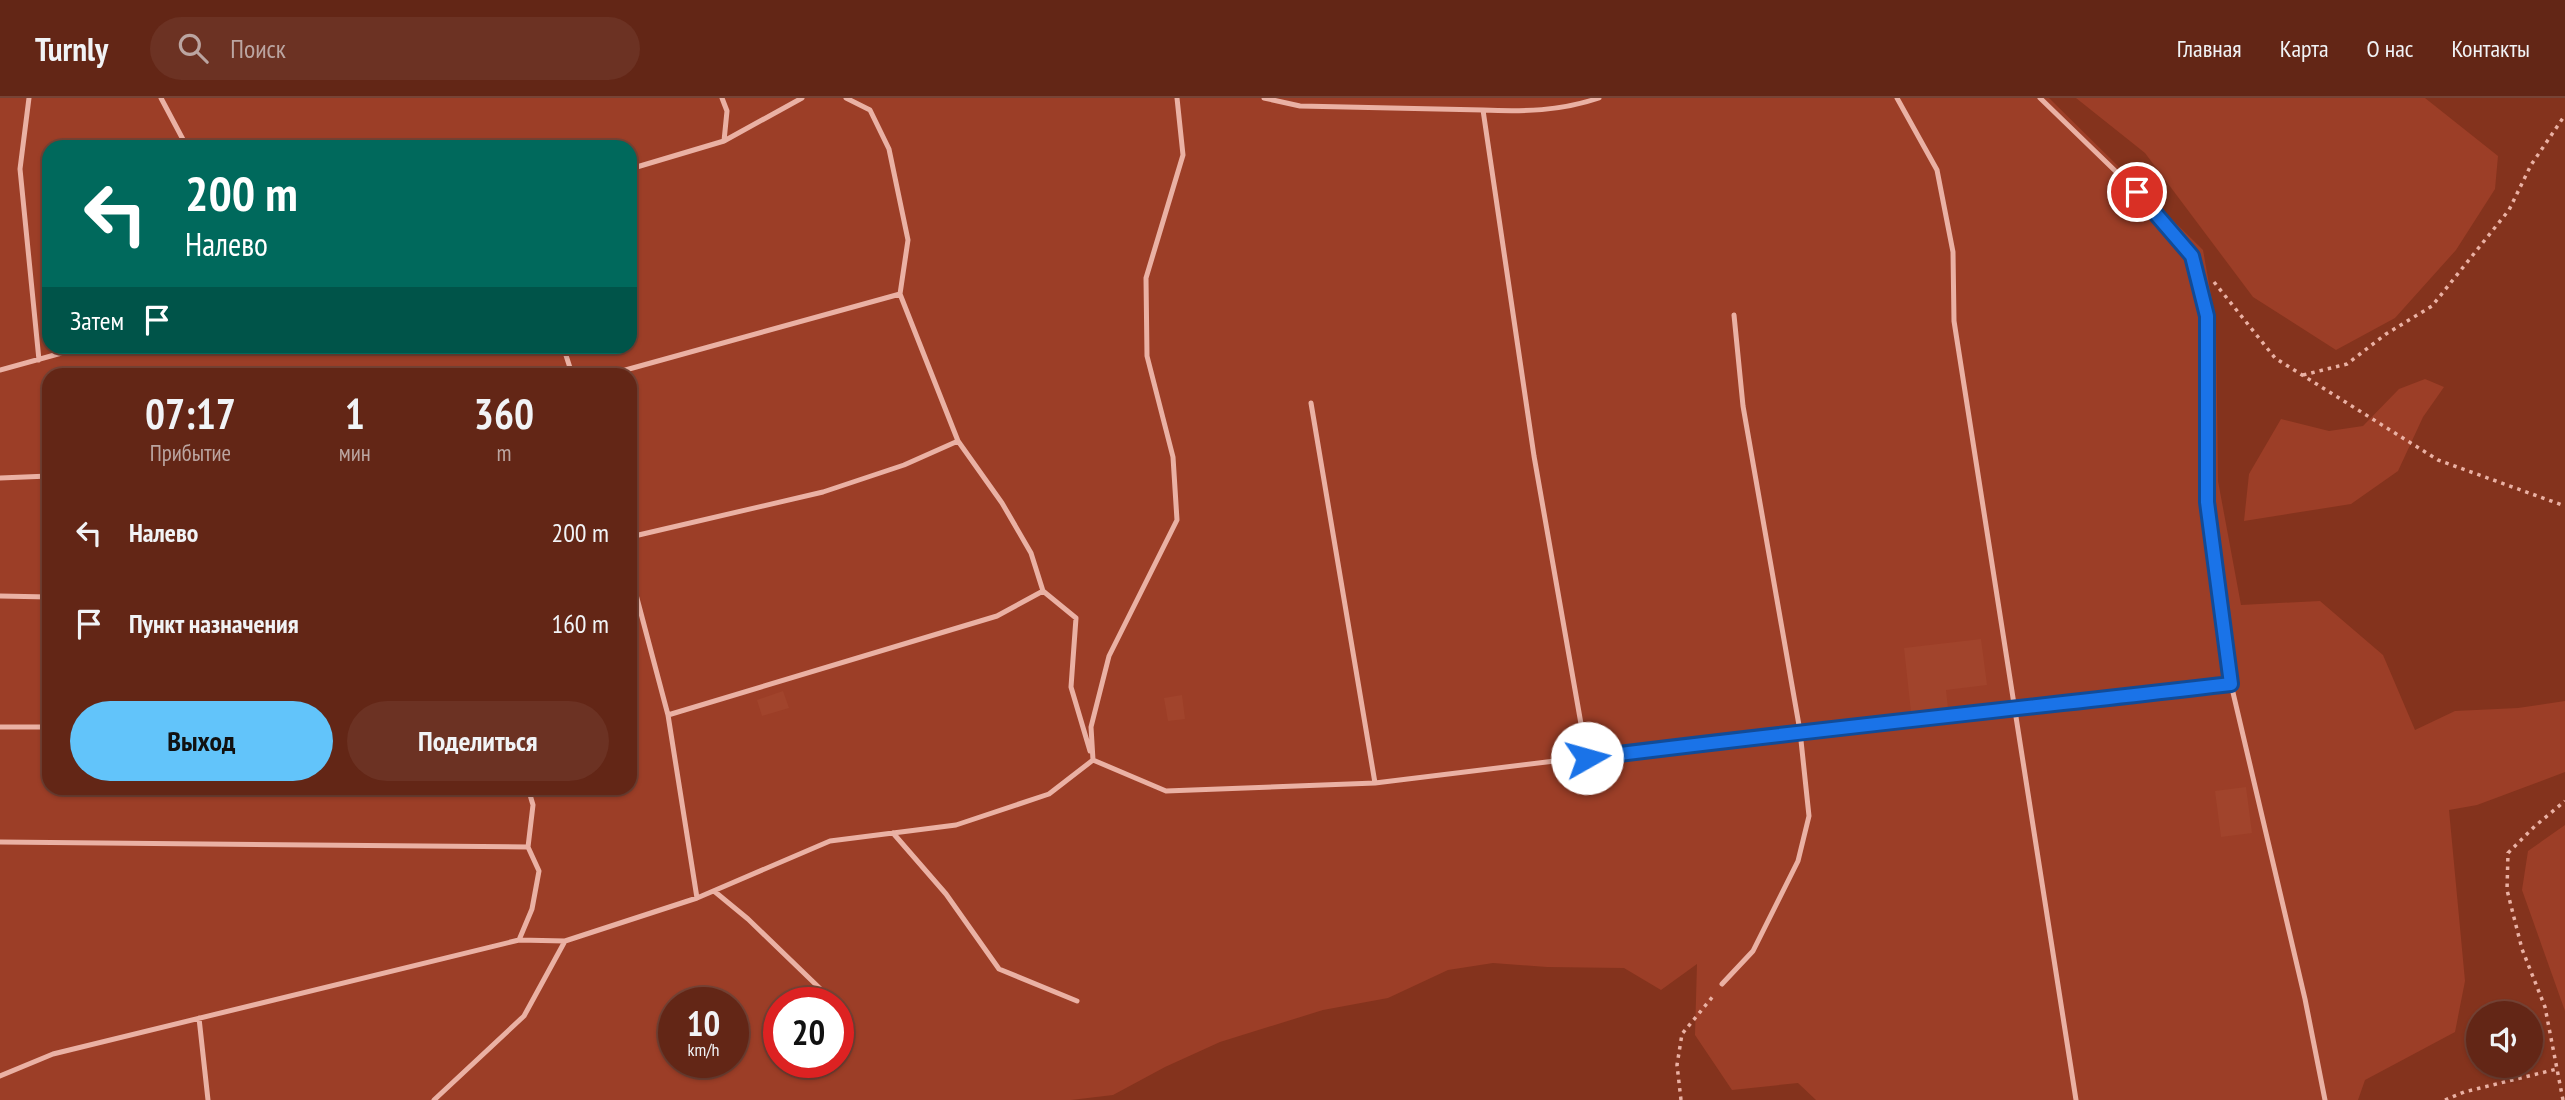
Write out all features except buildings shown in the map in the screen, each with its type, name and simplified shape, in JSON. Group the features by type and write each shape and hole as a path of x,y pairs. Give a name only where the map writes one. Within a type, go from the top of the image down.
{"lane":[{"path":"29,98 20,169 39,360"},
{"path":"160,98 183,140"},
{"path":"722,98 727,111 724,141"},
{"path":"637,167 724,141 802,98"},
{"path":"846,98 870,110 889,149 908,240 900,294 958,441 1002,503 1031,553 1043,591 1076,618 1071,687 1093,760"},
{"path":"1093,760 1091,727 1109,656 1177,520 1173,457 1147,356 1146,278 1183,155 1177,98"},
{"path":"1264,98 1300,106 1527,112 1583,104 1599,98"},
{"path":"1897,98 1937,170 1953,252 1954,321 2076,1100"},
{"path":"2040,98 2137,192 2192,256 2207,316 2207,502 2231,684 2305,999 2325,1100"},
{"path":"1483,110 1534,456 1587,758"},
{"path":"633,368 900,294"},
{"path":"1722,984 1753,951 1798,861 1810,816 1800,731 1743,407 1734,315"},
{"path":"0,370 60,354"},
{"path":"1311,403 1375,783"},
{"path":"637,535 823,492 904,465 958,441"},
{"path":"0,478 42,476"},
{"path":"668,715 997,616 1043,591"},
{"path":"0,596 42,597"},
{"path":"637,598 668,715 697,898"},
{"path":"1093,760 1166,791 1375,783 1800,731 2015,710 2231,684"},
{"path":"0,727 42,727"},
{"path":"0,1076 53,1054 519,940 565,941 697,898 830,841 956,825 1049,794 1093,760"},
{"path":"519,940 532,909 539,871 527,848 534,805 530,795"},
{"path":"893,833 946,894 999,969 1077,1001"},
{"path":"0,842 527,848"},
{"path":"713,891 748,919 818,987"},
{"path":"434,1100 524,1016 565,941"},
{"path":"199,1018 208,1100"}],"path":[{"path":"2303,375 2347,364 2386,334 2432,306 2509,210 2531,165 2565,116"},
{"path":"2208,275 2275,358 2438,460 2565,506"},
{"path":"2563,1100 2545,1007 2522,949 2507,890 2508,853 2565,801"},
{"path":"1681,1100 1677,1065 1682,1034 1722,984"},
{"path":"2445,1100 2463,1092 2557,1068"}],"shaded area":[{"path":"0,98 2049,98 2203,250 2216,323 2218,481 2241,605 2320,601 2383,655 2415,730 2455,711 2518,708 2565,701 2565,772 2477,805 2449,810 2465,981 2455,1032 2365,1080 2358,1100 1816,1100 1798,1083 1732,1090 1695,1035 1697,964 1661,990 1624,968 1493,963 1448,970 1388,998 1323,1010 1220,1042 1113,1095 1071,1100 0,1100"},
{"path":"2076,98 2425,98 2498,156 2495,189 2456,250 2395,318 2336,350 2253,297 2145,153"},
{"path":"2425,379 2444,387 2423,417 2398,471 2351,504 2244,521 2249,474 2281,419 2329,431 2363,426 2399,389"},
{"path":"2565,825 2565,1011 2522,890 2528,851"}],"route":[{"path":"1587,758 1800,731 2015,710 2231,684 2207,502 2207,316 2192,256 2137,192"}]}
